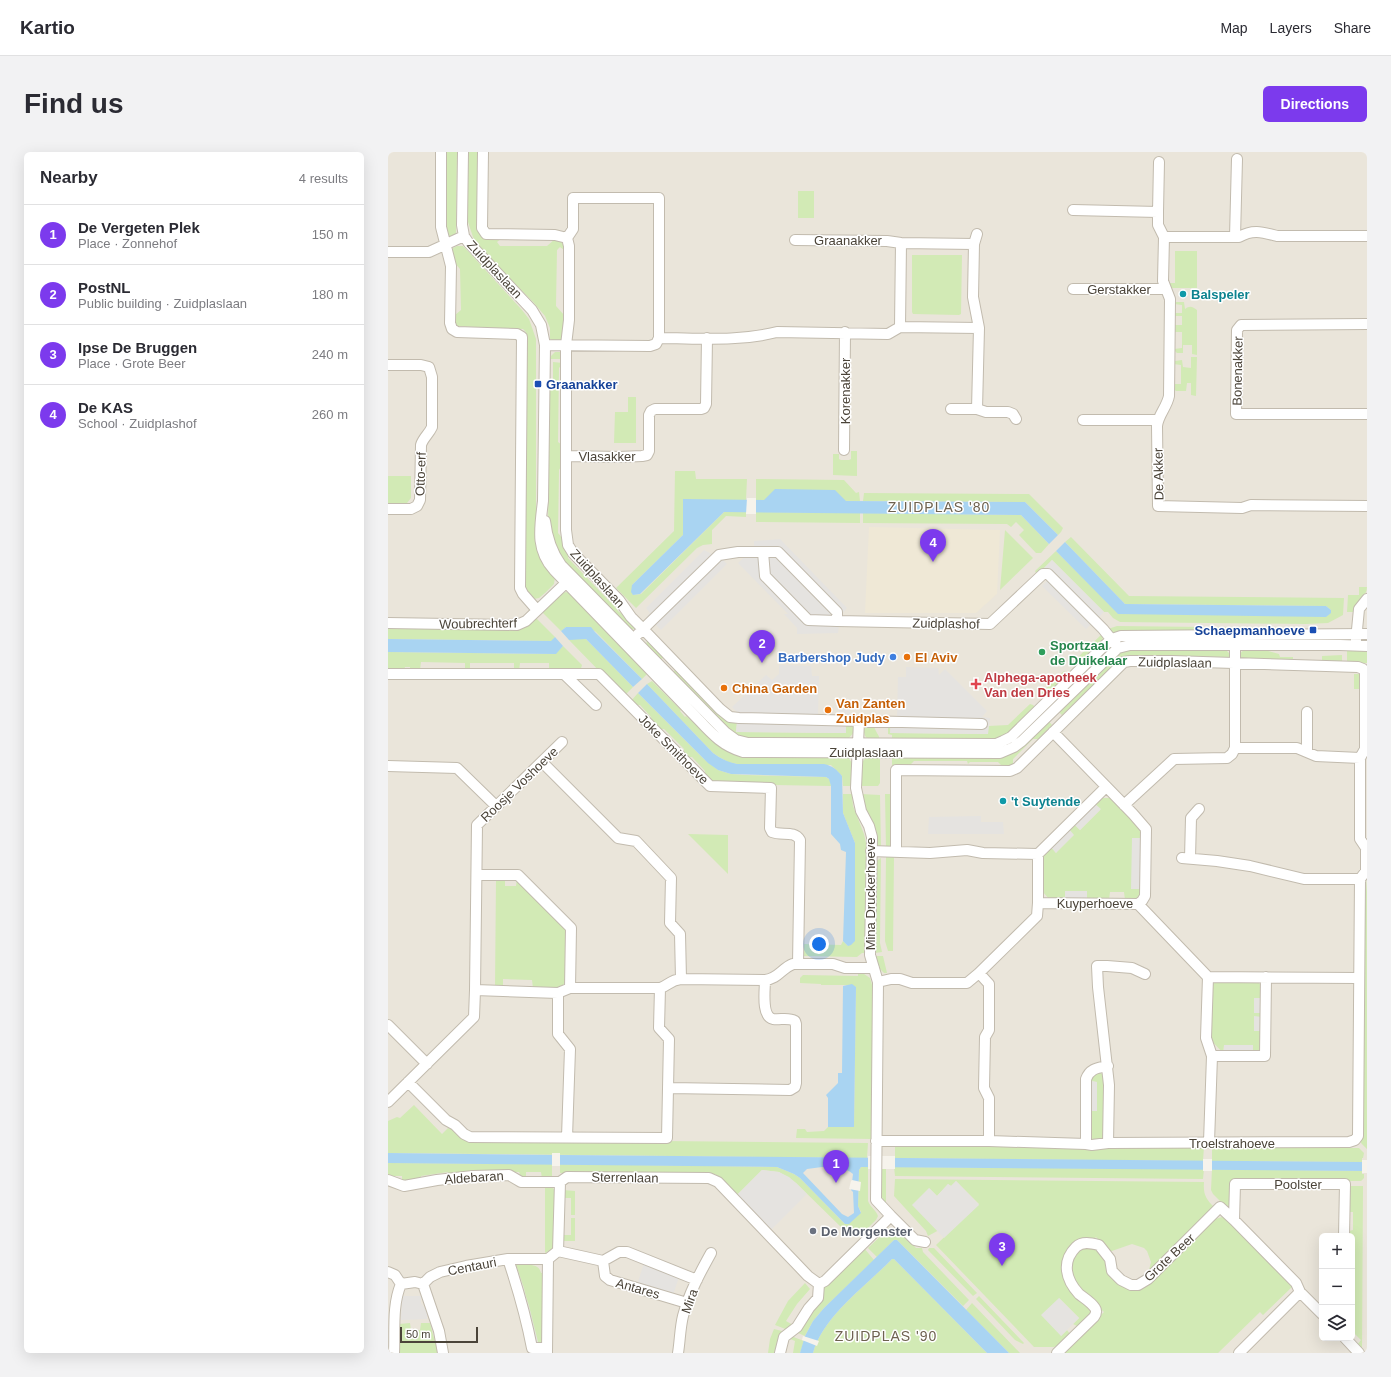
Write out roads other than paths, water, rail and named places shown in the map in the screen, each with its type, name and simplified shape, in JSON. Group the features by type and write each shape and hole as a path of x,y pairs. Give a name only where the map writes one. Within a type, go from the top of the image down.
{"street":[{"name":"Zuidplaslaan","path":"441,152 440,227 451,266 450,323 452,329 457,332 517,334 522,337 520,588 523,594 538,610"},
{"name":"Zuidplaslaan","path":"463,152 462,225 464,236 532,310 541,325 545,345 540,543 544,555 548,563 570,580 630,642 725,732 736,740 748,743 859,747 996,744 1016,732 1106,644 1115,644 1121,636 1367,646"},
{"name":"Zuidplaslaan","path":"483,152 482,228 486,234 556,236 567,238 569,246 568,320 566,345 566,530 568,545 573,553 619,600 631,617 643,630 720,709 730,717 982,724"},
{"path":"1235,238 1236,158"},
{"name":"De Akker","path":"1158,162 1158,225 1164,236 1163,281 1170,299 1169,396 1168,402 1158,420 1158,506 1242,508 1251,505 1367,506"},
{"path":"545,345 650,346 656,344 659,338 659,198 573,198 573,229 567,238"},
{"path":"1073,210 1158,212"},
{"path":"1164,236 1235,238 1247,232 1263,232 1277,236 1367,236"},
{"path":"388,252 429,252 464,236"},
{"name":"Graanakker","path":"795,240 889,241 901,243 976,239 973,297 979,328 977,409"},
{"name":"Graanakker","path":"900,327 901,243"},
{"name":"Gerstakker","path":"1073,289 1166,289"},
{"name":"Bonenakker","path":"1367,324 1241,325 1237,330 1236,414 1367,414"},
{"path":"659,338 737,339 759,337 777,332 845,332 888,334 900,327 979,328"},
{"name":"Korenakker","path":"844,450 845,332"},
{"name":"Vlasakker","path":"566,456 619,457 647,455 649,451 649,415 651,410 704,408 706,404 707,338"},
{"name":"Otto-erf","path":"388,364 421,365 429,368 432,376 432,427 429,434 422,441 421,445 420,500 417,506 410,509 388,509"},
{"path":"951,409 977,409 986,412 1008,412 1013,414 1016,419"},
{"path":"1082,420 1158,420"},
{"path":"630,642 719,555 738,552 778,552 837,612 837,621"},
{"name":"Zuidplashof","path":"764,552 765,576 808,620 990,624 1042,574 1048,574 1115,644"},
{"name":"Woubrechterf","path":"388,623 517,625 526,621 570,580"},
{"path":"1356,646 1359,609 1367,599"},
{"name":"Zuidplaslaan","path":"1235,640 1367,634"},
{"path":"1124,805 1174,759 1227,758 1232,754 1235,748 1235,640"},
{"name":"Zuidplaslaan","path":"896,852 896,770 1010,771 1017,768 1124,662 1172,661 1358,667 1363,669 1366,677 1365,748 1360,758"},
{"path":"388,674 564,674 596,705"},
{"name":"Joke Smithoeve","path":"564,674 599,674 710,786 771,788 770,828 772,832 777,834 793,834 800,840 798,964"},
{"path":"1307,712 1307,752"},
{"name":"Mina Druckerhoeve","path":"859,721 856,788 861,811 869,826 872,837 870,955 878,982 876,1200 915,1240 925,1242"},
{"name":"Kuyperhoeve","path":"1038,854 1038,903 1138,904 1145,896 1146,829 1053,732"},
{"name":"Roosje Voshoeve","path":"388,1102 474,1017 477,825 562,742"},
{"path":"1208,977 1358,978 1360,879 1366,871 1366,848 1360,839 1360,758 1316,756 1297,748 1235,748"},
{"path":"542,762 618,838 636,841 671,878 670,923 680,934 681,979"},
{"path":"388,766 457,768 496,806"},
{"path":"872,851 936,852 967,850 983,853 1038,854 1106,787"},
{"path":"1199,809 1190,818 1186,858 1250,866 1304,879 1360,879"},
{"path":"477,875 518,875 571,928 570,988"},
{"path":"878,982 891,979 900,979 912,983 967,983 1037,916 1038,903"},
{"path":"1138,904 1208,977 1206,1038 1212,1056 1209,1142"},
{"path":"475,990 558,993 570,988 660,988 664,987 673,980 681,979 772,979 787,966 798,964 833,964 845,968 874,968"},
{"path":"1108,1143 1110,1084 1098,987 1097,966 1132,968 1145,974"},
{"path":"979,973 989,984 988,1030 985,1037 984,1088 989,1098 989,1141"},
{"path":"1212,1056 1265,1056 1266,977"},
{"name":"Troelstrahoeve","path":"876,1141 989,1141 1092,1145 1108,1143 1349,1142 1355,1140 1358,1136 1358,978"},
{"path":"669,1088 790,1090 795,1087 796,1024 795,1021 791,1019 772,1019 768,1016 765,1011 765,980"},
{"path":"408,1082 446,1120 455,1124 464,1134 470,1137 667,1138 669,1039 659,1028 660,988"},
{"path":"558,993 558,1034 570,1049 567,1137"},
{"path":"388,1025 427,1064"},
{"path":"1086,1144 1086,1079 1088,1073 1093,1070 1108,1066"},
{"name":"Aldebaran","path":"388,1180 404,1186 437,1180 509,1175 521,1182 560,1182"},
{"name":"Sterrenlaan","path":"560,1182 567,1177 709,1178 718,1182 808,1276 819,1284"},
{"path":"508,1259 528,1323 532,1348 547,1351 548,1259 558,1251 560,1182"},
{"name":"Poolster","path":"1234,1220 1235,1184 1345,1184 1344,1233"},
{"name":"Grote Beer","path":"1057,1353 1094,1317 1096,1312 1095,1308 1078,1293 1066,1274 1069,1258 1077,1246 1088,1243 1099,1245 1110,1258 1112,1271 1121,1280 1131,1285 1138,1285 1148,1279 1220,1207 1234,1220"},
{"path":"780,1353 784,1337 796,1328 809,1308 818,1298 819,1284 825,1281 891,1216"},
{"path":"1234,1220 1296,1283 1300,1292 1319,1311"},
{"path":"558,1251 603,1261"},
{"name":"Antares","path":"687,1303 610,1280 605,1276 603,1261 619,1252 627,1252 696,1280"},
{"name":"Mira","path":"678,1353 683,1318 687,1303 696,1280 711,1253"},
{"name":"Centauri","path":"423,1284 430,1276 466,1266 508,1259 548,1259"},
{"path":"388,1272 394,1275 401,1284"},
{"path":"401,1284 415,1282 423,1284 439,1331 443,1353"},
{"path":"394,1353 395,1308 397,1291 401,1284"},
{"path":"1239,1353 1300,1292"},
{"path":"1348,1341 1359,1353"}],"water":[{"path":"775,489 835,490 846,501 1025,502 1058,535 1049,544 1021,515 724,512 640,594 633,595 631,592 632,585 683,535 683,499 764,500"},
{"path":"1065,542 1125,604 1326,606 1331,610 1331,613 1326,617 1118,614 1056,551"},
{"path":"566,627 591,627 642,679 633,687 586,639 569,640 561,631"},
{"path":"555,637 563,646 556,654 388,652 388,639 551,641"},
{"path":"647,684 713,753 725,760 737,764 824,764 834,768 842,776 843,813 855,843 855,941 851,945 848,946 843,941 846,852 841,850 840,844 831,834 831,786 829,779 826,777 731,774 718,770 708,763 638,693"},
{"path":"852,984 856,987 854,1127 828,1127 828,1098 826,1095 838,1083 838,1073 842,1073 843,986"},
{"path":"388,1153 1367,1162 1367,1171 861,1167 859,1170 858,1206 861,1213 849,1224 845,1224 800,1178 777,1167 388,1163","holes":["822,1167 843,1169 853,1174 851,1190 853,1192 854,1213 848,1217 842,1214 803,1173 807,1169"]},
{"path":"894,1240 897,1240 1009,1353 987,1353 894,1259 892,1259 846,1302 826,1326 818,1339 813,1353 800,1353 805,1336 813,1321 824,1308"}],"place":[{"name":"Balspeler","path":"1183,294"},
{"name":"Graanakker","path":"538,384"},
{"name":"De KAS","path":"933,562"},
{"name":"Schaepmanhoeve","path":"1313,630"},
{"name":"Sportzaal de Duikelaar","path":"1042,652"},
{"name":"Barbershop Judy","path":"893,657"},
{"name":"El Aviv","path":"907,657"},
{"name":"PostNL","path":"762,663"},
{"name":"Alphega-apotheek Van den Dries","path":"976,684"},
{"name":"China Garden","path":"724,688"},
{"name":"Van Zanten Zuidplas","path":"828,710"},
{"name":"'t Suytende","path":"1003,801"},
{"name":"De Vergeten Plek","path":"836,1183"},
{"name":"De Morgenster","path":"813,1231"},
{"name":"Ipse De Bruggen","path":"1002,1266"}],"district":[{"name":"ZUIDPLAS '80","path":"939,507"},
{"name":"ZUIDPLAS '90","path":"886,1336"}]}
